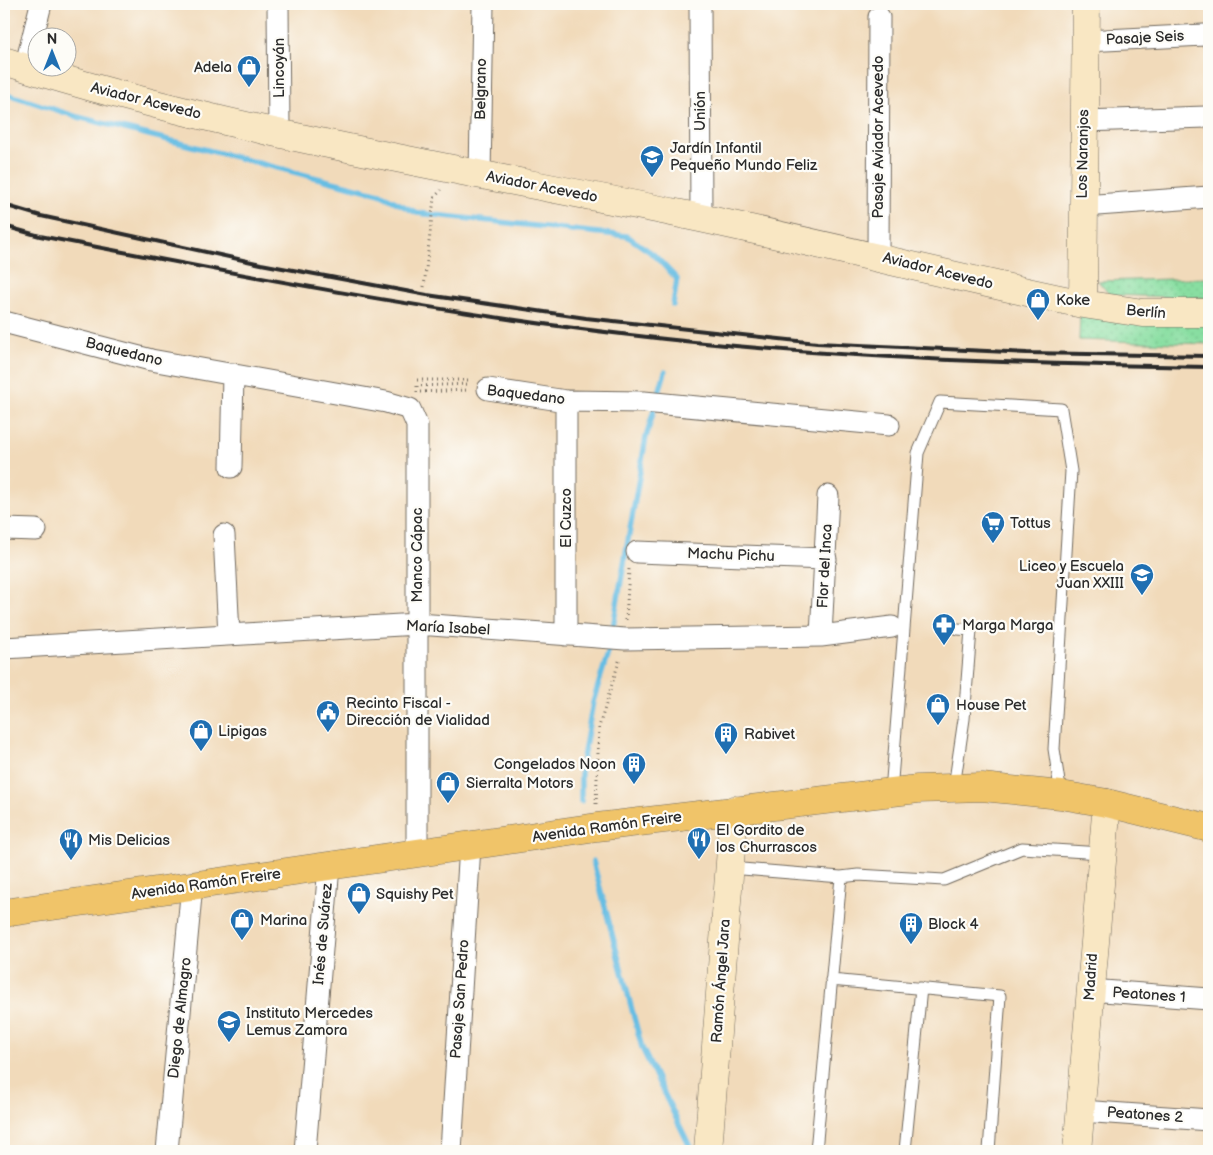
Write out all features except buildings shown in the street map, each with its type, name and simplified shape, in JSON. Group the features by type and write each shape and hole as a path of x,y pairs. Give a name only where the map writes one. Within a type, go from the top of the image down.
{"main road":[{"name":"Los Naranjos","path":"1083,304 1086,4"},
{"name":"Aviador Acevedo","path":"14,64 98,90 279,132 480,175 701,218 878,256 1083,304"},
{"name":"Berlín","path":"1083,304 1143,313 1209,313"},
{"name":"Avenida Ramón Freire","path":"4,913 597,827 891,792 954,787 982,787 1061,795 1107,803 1209,828"},
{"name":"Madrid","path":"1077,1151 1101,853 1107,803"},
{"name":"Ramón Ángel Jara","path":"708,1151 734,810"}],"street":[{"path":"14,64 41,4"},
{"name":"Lincoyán","path":"278,4 279,132"},
{"name":"Belgrano","path":"480,175 483,4"},
{"name":"Unión","path":"700,4 701,218"},
{"name":"Pasaje Aviador Acevedo","path":"878,18 878,256"},
{"name":"Pasaje Seis","path":"1086,41 1204,35"},
{"path":"1084,121 1206,117"},
{"path":"1083,206 1209,197"},
{"name":"Baquedano","path":"4,322 152,360 386,402 413,400"},
{"path":"230,467 234,374"},
{"name":"Baquedano","path":"478,384 566,401 644,402 889,424"},
{"name":"Manco Cápac","path":"413,400 417,425 418,624 415,800 417,854"},
{"name":"El Cuzco","path":"566,401 566,635"},
{"name":"Flor del Inca","path":"821,636 828,496"},
{"path":"4,529 36,530"},
{"path":"224,535 229,635"},
{"name":"Machu Pichu","path":"637,552 826,559"},
{"name":"María Isabel","path":"4,648 418,624 601,638 821,636 903,625"},
{"name":"Pasaje San Pedro","path":"450,1151 470,846"},
{"name":"Inés de Suárez","path":"305,1151 329,866"},
{"name":"Diego de Almagro","path":"167,1151 192,885"},
{"name":"Peatones 1","path":"1090,990 1209,1000"},
{"name":"Peatones 2","path":"1081,1111 1209,1120"}],"lane":[{"path":"891,792 918,453 940,402 1061,409 1071,471 1054,750 1061,795"},
{"path":"954,787 964,719 971,630 958,629"},
{"path":"730,868 841,877 858,875 944,880 1022,848 1101,853"},
{"path":"816,1151 841,877"},
{"path":"831,980 1000,996 989,1151"},
{"path":"904,1151 921,988"}],"path":[{"path":"424,287 434,198"},
{"path":"417,380 478,384"},
{"path":"413,400 417,386 478,384"},
{"name":"Baquedano","path":"413,400 478,384"},
{"path":"595,792 599,727 625,638 630,566 637,552"}],"green space":[{"path":"1209,278 1209,297 1207,298 1110,295 1098,281"},
{"path":"1080,312 1209,325 1209,344 1079,340"}],"waterway":[{"path":"4,93 78,117 380,194 417,213 627,236 653,254 677,279 673,305"},
{"path":"581,801 581,769 593,702 609,650 646,437 665,372"},
{"path":"593,861 642,1048 692,1151"}],"railway":[{"path":"4,205 41,216 261,264 427,295 586,318 817,343 1027,353 1209,356"},
{"path":"4,226 40,236 408,304 630,335 774,349 919,358 992,362 1209,367"}],"place":[{"name":"Adela","path":"249,88"},
{"name":"Jardín Infantil Pequeño Mundo Feliz","path":"652,178"},
{"name":"Koke","path":"1038,321"},
{"name":"Tottus","path":"993,544"},
{"name":"Liceo y Escuela Juan XXIII","path":"1142,596"},
{"name":"Marga Marga","path":"944,646"},
{"name":"House Pet","path":"938,726"},
{"name":"Recinto Fiscal - Dirección de Vialidad","path":"328,733"},
{"name":"Lipigas","path":"201,752"},
{"name":"Rabivet","path":"726,755"},
{"name":"Congelados Noon","path":"634,785"},
{"name":"Sierralta Motors","path":"448,804"},
{"name":"El Gordito de los Churrascos","path":"699,860"},
{"name":"Mis Delicias","path":"71,861"},
{"name":"Squishy Pet","path":"359,915"},
{"name":"Marina","path":"242,941"},
{"name":"Block 4","path":"911,945"},
{"name":"Instituto Mercedes Lemus Zamora","path":"229,1043"}]}
